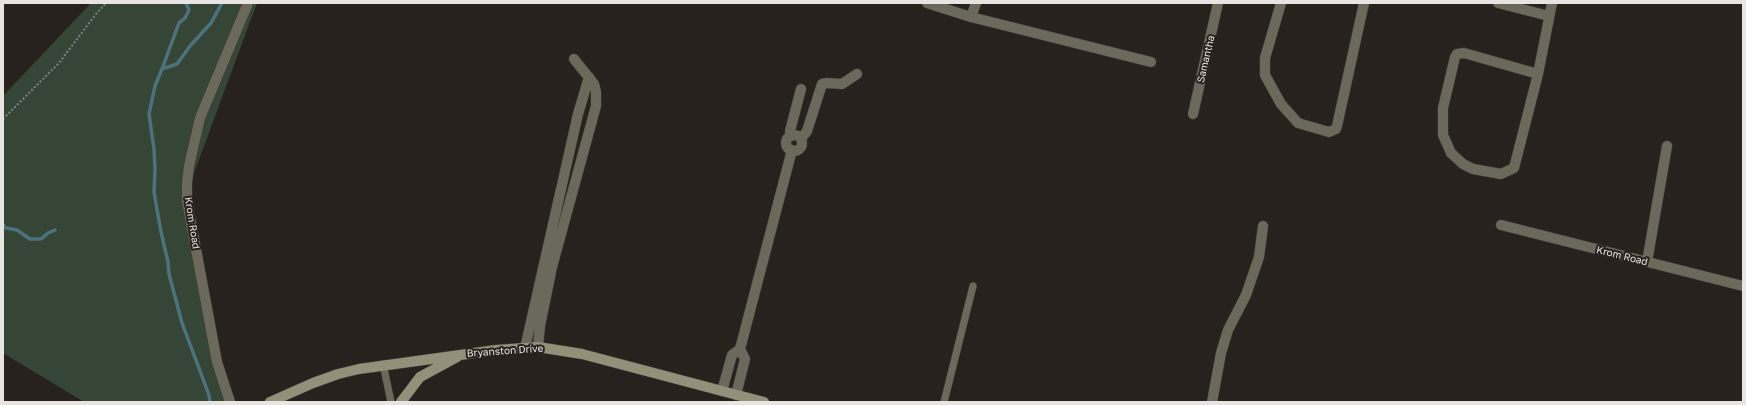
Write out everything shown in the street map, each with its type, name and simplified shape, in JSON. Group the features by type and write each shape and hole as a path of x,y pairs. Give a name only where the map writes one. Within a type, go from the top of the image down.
{"street":[{"name":"Krom Road","path":"230,402 217,362 187,201 187,183 189,166 200,118 248,3"},
{"path":"927,3 971,18 1151,62"},
{"path":"971,18 976,3"},
{"name":"Samantha","path":"1193,114 1218,3"},
{"path":"1281,3 1265,58 1265,75 1281,104 1298,123 1329,132 1336,129 1337,126 1364,3"},
{"path":"1498,3 1549,16"},
{"path":"1538,74 1464,53 1457,54 1443,108 1443,135 1445,143 1451,153 1463,164 1473,169 1501,174 1514,168 1538,74 1552,3"},
{"path":"538,347 540,326 552,267 596,106 596,92 589,77 574,59"},
{"path":"792,150 797,150 802,144 801,139 807,131 822,84 827,82 842,84 857,74"},
{"path":"525,348 579,108 589,77"},
{"path":"791,136 790,131 801,89"},
{"path":"792,150 787,144 787,140 791,136 798,136 801,139"},
{"path":"1647,262 1667,146"},
{"path":"722,391 732,355 740,349 792,150"},
{"name":"Krom Road","path":"1501,225 1743,286"},
{"path":"1212,402 1221,352 1228,330 1246,295 1259,256 1263,226"},
{"name":"Bryanston Drive","path":"270,402 338,374 383,364 463,354 538,347 588,355 764,402"},
{"path":"736,395 745,359 740,349"},
{"path":"401,402 420,377 463,354"}],"lane":[{"path":"944,402 973,286"},
{"path":"383,364 391,402"}],"path":[{"path":"3,119 59,63 106,3"}],"green space":[{"path":"91,3 257,3 187,192 230,402 84,402 3,353 3,96"}],"waterway":[{"path":"162,69 179,23 185,18 189,10 186,3"},
{"path":"210,402 209,395 182,323 169,274 154,192 154,149 149,114 155,86 162,69 177,64 190,46 211,23 222,3"},
{"path":"3,225 6,228 17,230 30,239 41,239 48,233 55,230"}]}
